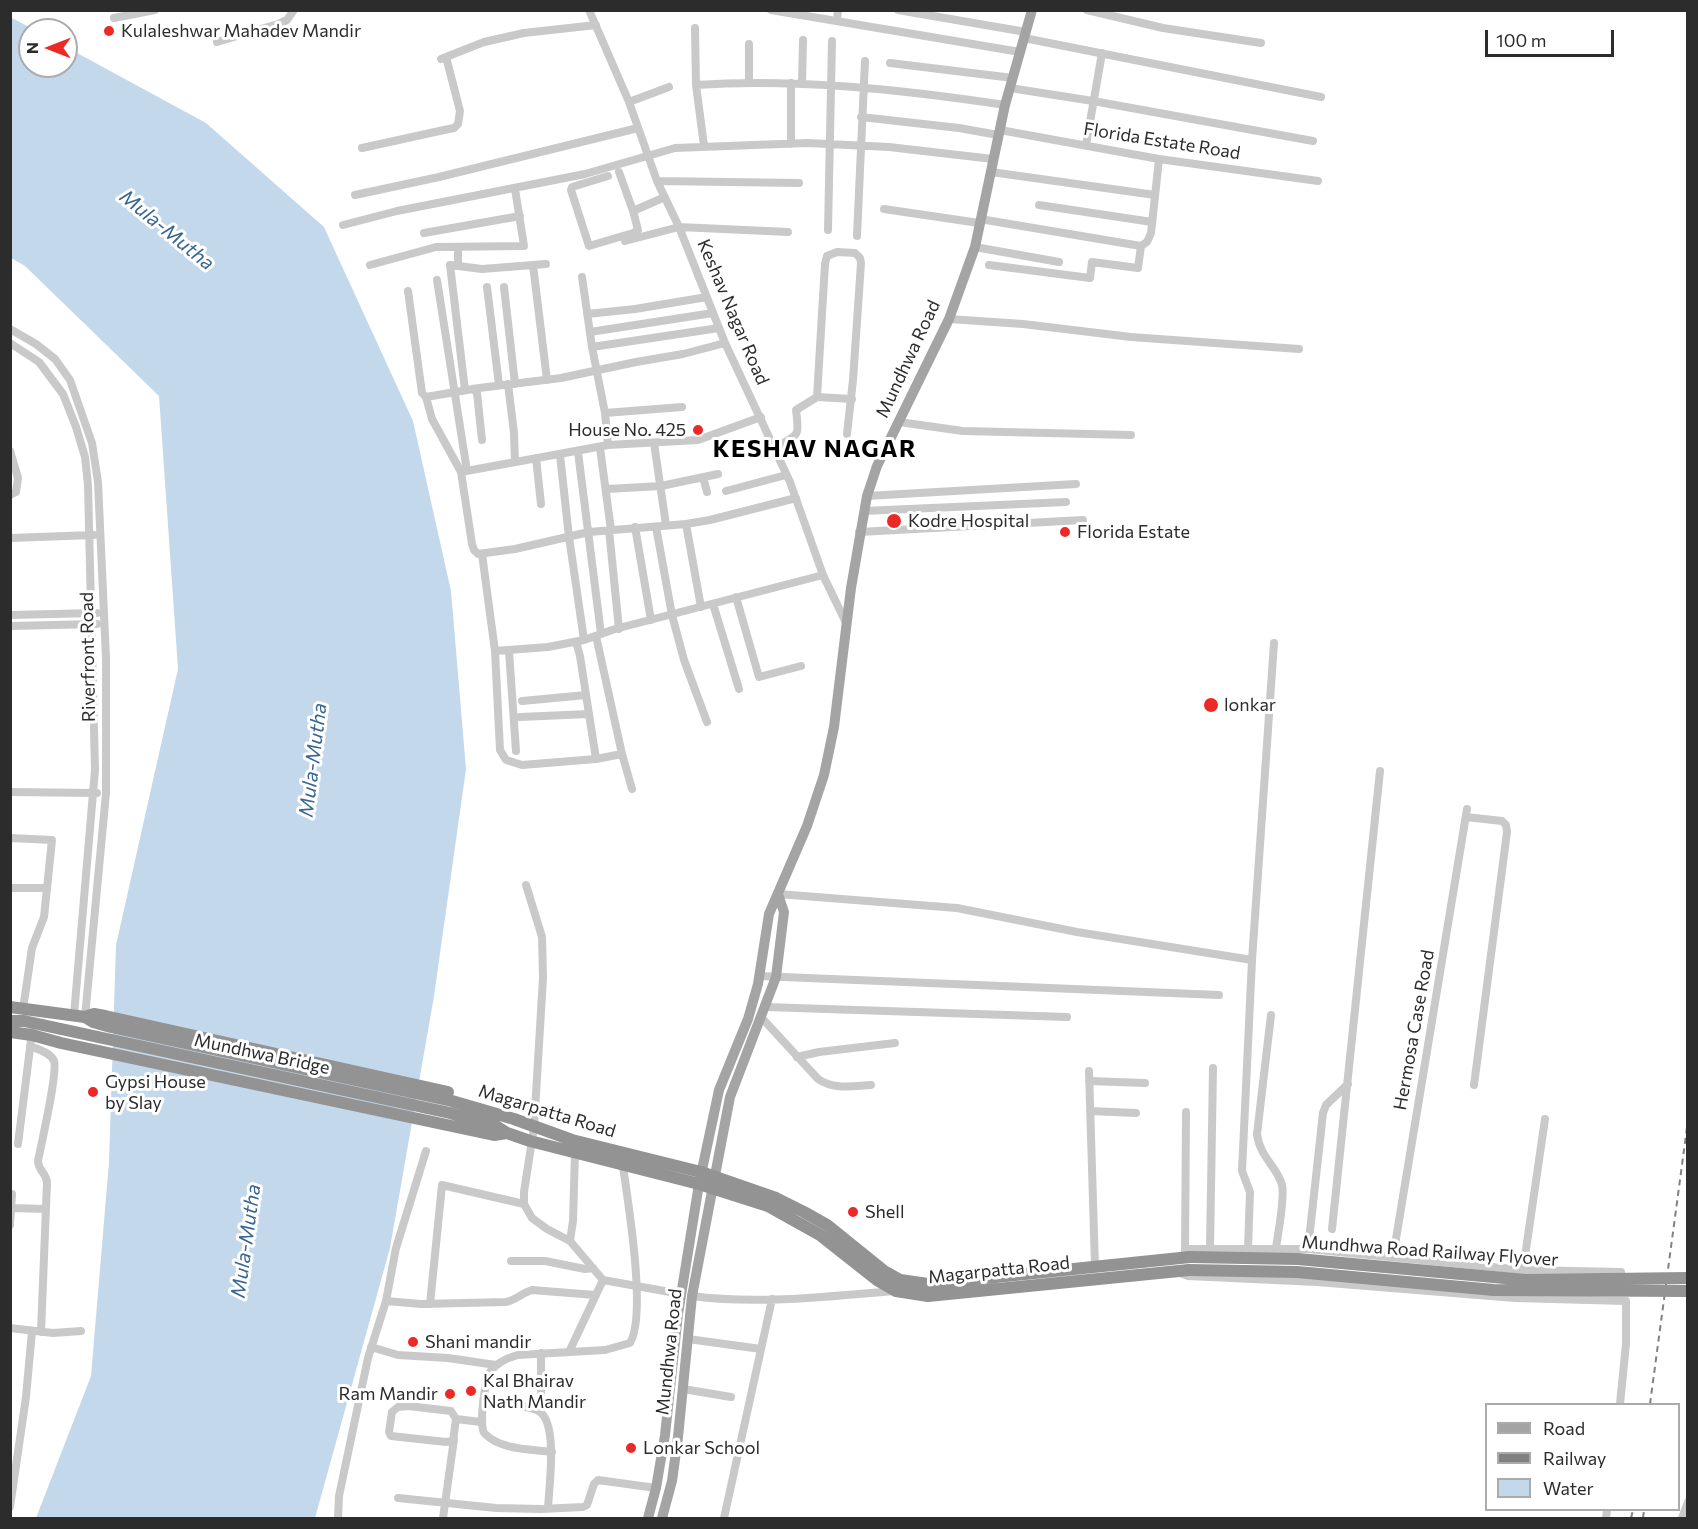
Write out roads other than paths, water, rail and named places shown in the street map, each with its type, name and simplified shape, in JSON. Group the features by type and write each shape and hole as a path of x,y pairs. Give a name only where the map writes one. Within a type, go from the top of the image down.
{"highway":[{"path":"17,1008 80,1016 94,1014 111,1022 450,1108 530,1141"},
{"name":"Mundhwa Bridge","path":"10,1021 24,1021 450,1108"},
{"path":"10,1032 31,1040 61,1043 450,1108"},
{"name":"Magarpatta Road","path":"450,1108 514,1119 572,1140 700,1178"},
{"name":"Magarpatta Road","path":"530,1141 623,1166 700,1178"},
{"path":"700,1178 713,1182"},
{"name":"Magarpatta Road","path":"713,1182 776,1198 804,1212 827,1225 900,1280 928,1284 1170,1258"},
{"name":"Magarpatta Road","path":"713,1182 799,1222 820,1235 877,1280 896,1291 928,1296 1176,1270"},
{"name":"Mundhwa Road Railway Flyover","path":"1170,1258 1298,1259 1526,1280 1688,1278"},
{"name":"Mundhwa Road Railway Flyover","path":"1176,1270 1188,1258"},
{"name":"Mundhwa Road Railway Flyover","path":"1188,1258 1297,1272 1494,1290 1688,1291"}],"main road":[{"name":"Mundhwa Road","path":"648,1518 657,1488 681,1294 700,1178 719,1090 748,1019 759,976 769,914 807,826 824,776 840,689 851,588 867,496 877,466 949,319 975,247 1005,105 1032,10"},
{"name":"Mundhwa Road","path":"662,1518 672,1481 692,1296 730,1097 776,976 784,912 778,894"}],"street":[{"path":"114,18 155,10"},
{"path":"217,42 278,24 287,20 294,10"},
{"name":"Keshav Nagar Road","path":"589,10 629,102 657,181 679,226 725,343 761,417 796,498 823,575 848,625"},
{"path":"771,10 1020,52"},
{"path":"837,21 838,10"},
{"path":"898,10 1321,96"},
{"path":"1087,10 1163,28 1261,42"},
{"path":"362,148 454,128 458,124 460,111 443,58 484,42 524,33 596,25"},
{"path":"695,28 696,86 704,146"},
{"path":"802,84 803,40"},
{"path":"828,230 832,41"},
{"path":"749,44 750,83"},
{"path":"1086,145 1102,53"},
{"path":"857,236 865,61"},
{"path":"890,63 1011,83 1093,101 1313,141"},
{"path":"696,86 791,83 1005,105"},
{"path":"791,83 791,144"},
{"path":"629,102 669,87"},
{"name":"Florida Estate Road","path":"861,117 1086,145 1159,159 1318,181"},
{"path":"355,195 439,177 638,128"},
{"path":"343,225 585,174 675,148 791,144 860,145 993,159"},
{"path":"884,209 980,221 1141,246 1147,242 1152,222 1159,159"},
{"path":"609,176 578,184 571,190 589,246 638,230 619,172"},
{"path":"990,172 1155,195"},
{"path":"657,181 799,183"},
{"path":"370,266 436,247 520,248 524,246 515,189"},
{"path":"633,212 665,197"},
{"path":"1039,205 1152,222"},
{"path":"424,232 520,216"},
{"path":"625,241 679,226 788,232"},
{"path":"989,265 1090,278 1092,262 1138,268 1141,246"},
{"path":"975,247 1059,262"},
{"path":"458,252 458,266"},
{"path":"817,397 827,256 837,252 855,254 860,258 861,263 852,399 847,434"},
{"path":"469,389 450,265 482,269 546,264"},
{"path":"533,265 547,380"},
{"path":"582,277 592,347 605,413 604,447 618,629"},
{"path":"436,280 445,328 474,550 482,554 589,532 686,524 796,498"},
{"path":"487,287 508,384"},
{"path":"504,287 508,384 515,462"},
{"path":"408,291 422,393 426,397 432,419 464,471"},
{"path":"587,314 707,297"},
{"path":"590,332 713,313"},
{"path":"949,319 1023,324 1131,337 1299,349"},
{"path":"445,328 458,327"},
{"path":"592,347 719,328"},
{"name":"Riverfront Road","path":"10,329 56,359 70,380 92,443 98,482 104,613 106,793 80,1016"},
{"name":"Riverfront Road","path":"10,343 39,362 63,394 85,457 88,485 91,536 94,792 80,1016"},
{"path":"426,397 597,371 725,343"},
{"path":"469,389 477,393 482,440"},
{"path":"774,448 796,435 800,428 796,411 817,397 852,399"},
{"path":"605,413 682,407"},
{"path":"464,471 604,447 698,440 761,417"},
{"path":"899,422 963,431 1131,435"},
{"path":"654,443 666,525"},
{"path":"10,451 18,478 16,492 10,495"},
{"path":"578,452 589,532 598,635 622,754 632,789"},
{"path":"560,454 586,695 596,759"},
{"path":"536,458 541,504"},
{"path":"607,489 661,486 718,474"},
{"path":"726,491 786,475"},
{"path":"703,477 707,492"},
{"path":"867,496 1076,484"},
{"path":"864,511 1066,502"},
{"path":"859,532 1083,520"},
{"path":"686,524 701,607"},
{"path":"635,527 651,620"},
{"path":"656,527 672,615 684,660 707,722"},
{"path":"10,538 101,534"},
{"path":"482,554 495,651 500,750 506,760 522,765 596,759 622,754"},
{"path":"495,651 548,647 580,641 713,603 823,575"},
{"path":"736,597 759,677 801,666"},
{"path":"713,603 739,689"},
{"path":"10,615 104,613"},
{"path":"10,626 104,624"},
{"path":"1248,1248 1250,1192 1242,1171 1252,960 1274,643"},
{"path":"509,651 516,751"},
{"path":"522,701 586,695"},
{"path":"520,717 589,714"},
{"path":"1332,1229 1380,771"},
{"path":"10,792 106,793"},
{"name":"Hermosa Case Road","path":"1393,1257 1467,813 1502,821 1507,831 1474,1086"},
{"path":"10,838 52,840 44,917 32,948 17,1008"},
{"path":"526,885 542,937 543,968 534,1127 530,1141 524,1204 532,1218 570,1241 603,1280 681,1294"},
{"path":"10,888 46,888"},
{"path":"778,894 957,908 1077,932 1252,960"},
{"path":"759,976 1219,995"},
{"path":"766,1007 1067,1017"},
{"path":"1271,1015 1257,1134 1258,1145 1282,1186 1276,1248"},
{"path":"761,1017 818,1079 826,1084 840,1087 871,1084"},
{"path":"18,1144 31,1040"},
{"path":"10,1507 14,1464 36,1331 47,1177 38,1167 38,1161 55,1063 50,1055 31,1040"},
{"path":"797,1056 895,1043"},
{"path":"1210,1248 1213,1068"},
{"path":"1089,1071 1095,1266"},
{"path":"1089,1081 1145,1083"},
{"path":"1308,1249 1323,1113 1326,1105 1348,1084"},
{"path":"1090,1111 1136,1113"},
{"path":"1186,1112 1188,1258 1210,1248 1308,1249 1523,1270 1621,1272"},
{"path":"1523,1270 1545,1119"},
{"path":"338,1518 339,1496 371,1347 386,1301 396,1248 426,1151"},
{"path":"570,1241 573,1221 575,1153"},
{"path":"552,1452 508,1446 482,1432 486,1382 488,1374 496,1365 507,1358 518,1355 605,1350 630,1343 635,1334 637,1322 637,1287 623,1166"},
{"path":"430,1304 442,1185 524,1204"},
{"path":"10,1225 12,1194"},
{"path":"12,1208 46,1209"},
{"path":"1353,1285 1356,1253"},
{"path":"511,1261 545,1261 585,1269 593,1268"},
{"path":"1176,1270 1188,1276 1353,1285 1515,1298 1626,1301 1626,1344 1620,1403"},
{"path":"569,1352 603,1280"},
{"path":"386,1301 430,1304 506,1302 532,1290 595,1295"},
{"path":"692,1296 718,1299 772,1299 896,1291"},
{"path":"724,1518 772,1299"},
{"path":"10,1328 36,1331 81,1331"},
{"path":"688,1339 761,1349"},
{"path":"371,1347 398,1355 448,1358 496,1365"},
{"path":"541,1353 541,1412 546,1420 552,1452 543,1512"},
{"path":"683,1389 730,1397"},
{"path":"484,1404 531,1408 541,1412"},
{"path":"443,1518 446,1504 454,1437 456,1419 454,1413 447,1409 408,1406 398,1407 392,1412 389,1432 396,1437 446,1442 453,1441 454,1437"},
{"path":"456,1419 481,1422"},
{"path":"398,1498 543,1512 587,1505 594,1484 598,1480 657,1488"},
{"path":"1682,1518 1688,1502"}],"water":[{"name":"Mula-Mutha","path":"10,17 18,21 18,78 78,78 78,54 206,123 324,227 413,421 451,591 466,769 434,996 390,1248 315,1518 36,1518 91,1376 109,1162 116,945 178,669 159,396 25,266 11,258"}],"railway":[{"path":"1650,1403 1688,1120"},
{"path":"1631,1518 1633,1511"},
{"path":"1643,1518 1644,1511"}],"place":[{"name":"Kulaleshwar Mahadev Mandir","path":"109,31"},
{"name":"House No. 425","path":"698,430"},
{"name":"Kodre Hospital","path":"894,521"},
{"name":"Florida Estate","path":"1065,532"},
{"name":"lonkar","path":"1211,705"},
{"name":"Gypsi House by Slay","path":"93,1092"},
{"name":"Shell","path":"853,1212"},
{"name":"Shani mandir","path":"413,1342"},
{"name":"Kal Bhairav Nath Mandir","path":"471,1391"},
{"name":"Ram Mandir","path":"450,1394"},
{"name":"Lonkar School","path":"631,1448"}],"district":[{"name":"KESHAV NAGAR","path":"815,449"}]}
